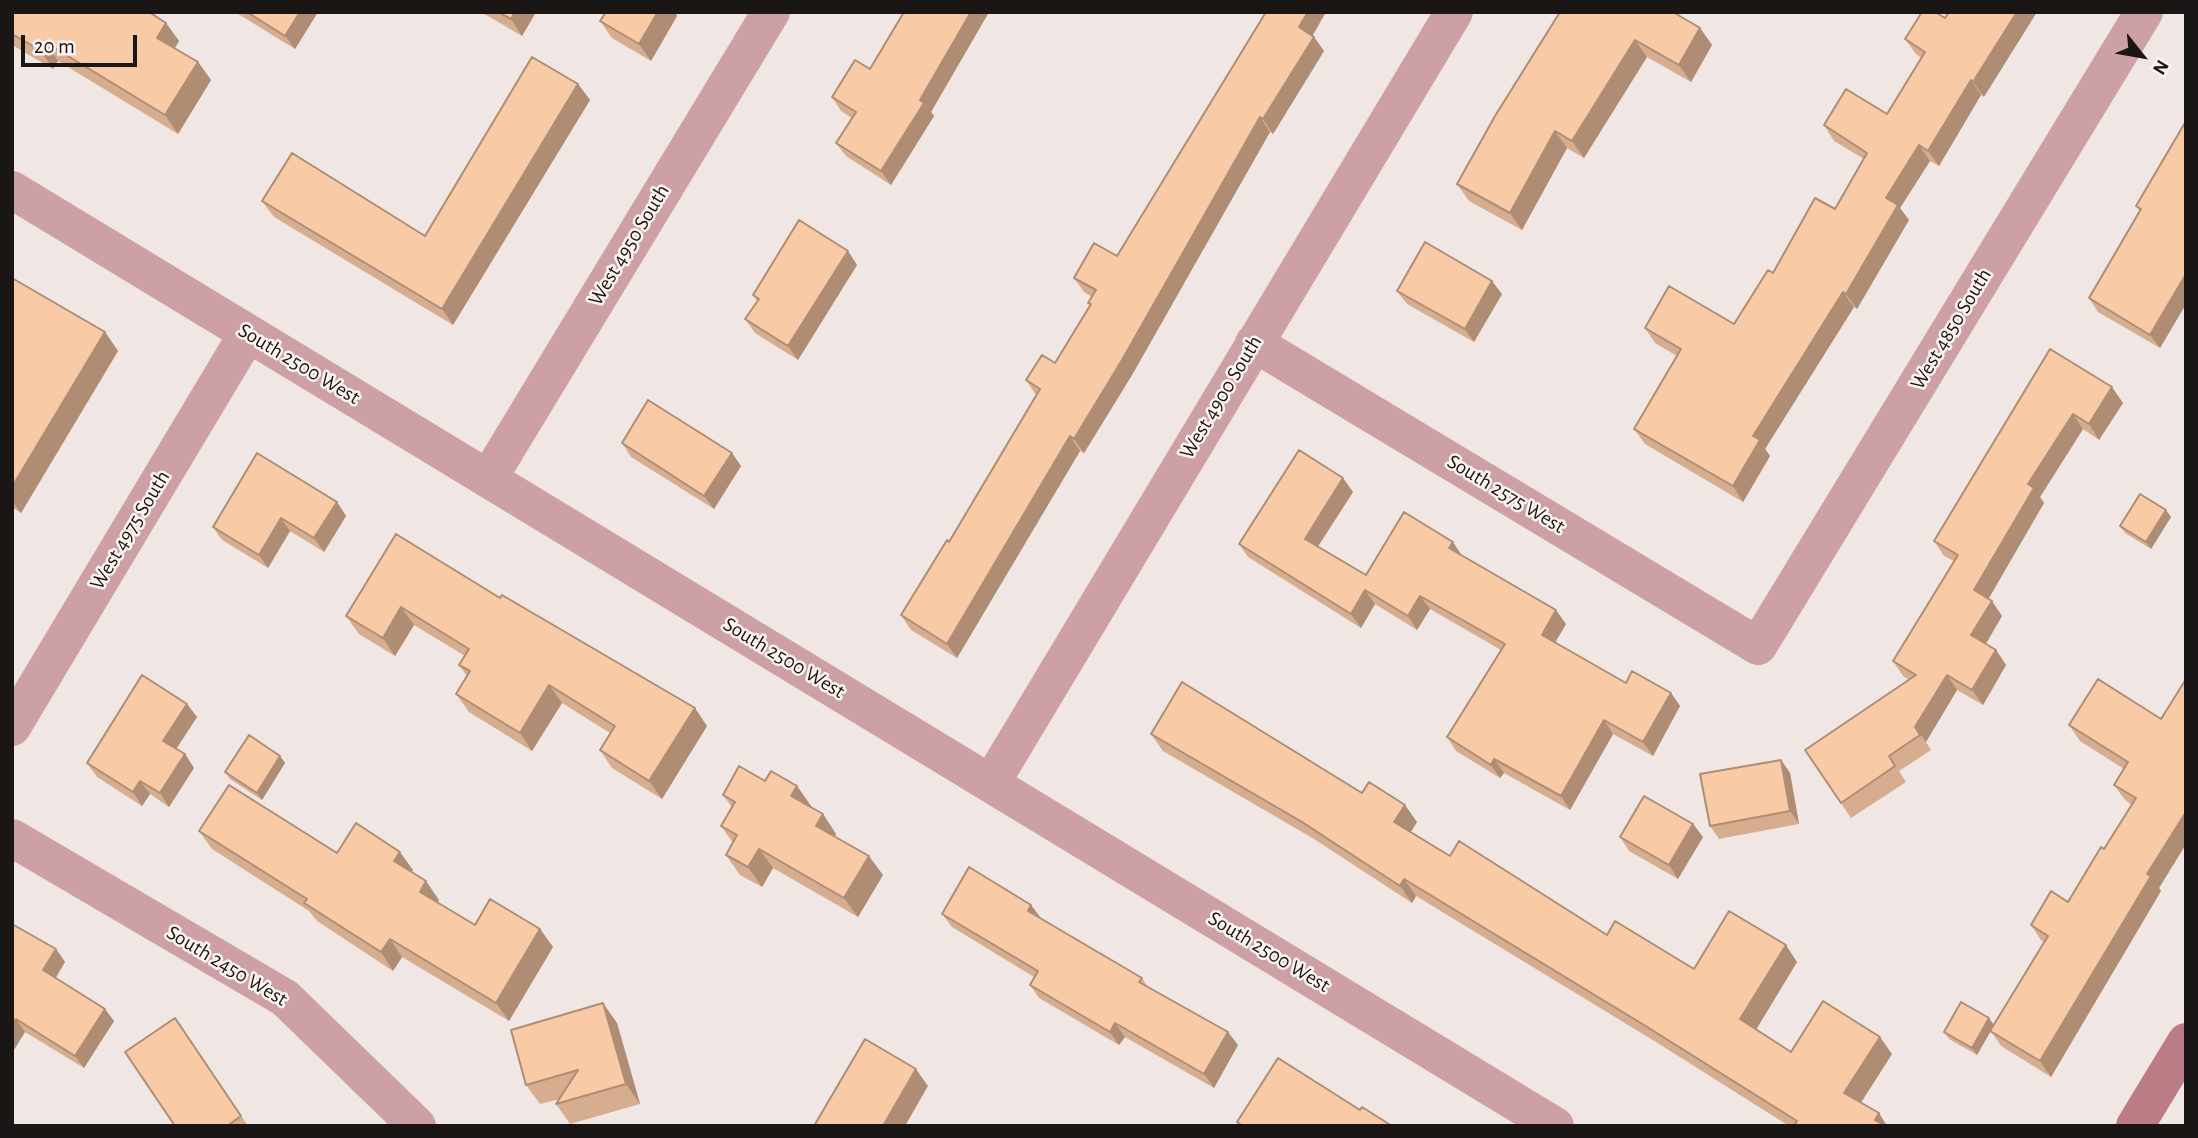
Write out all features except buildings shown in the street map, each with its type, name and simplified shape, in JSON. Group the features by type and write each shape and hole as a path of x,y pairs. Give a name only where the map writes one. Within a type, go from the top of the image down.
{"main road":[{"path":"2135,1126 2186,1042"}],"street":[{"name":"West 4950 South","path":"488,479 771,12"},
{"name":"West 4900 South","path":"991,783 1454,12"},
{"name":"West 4850 South","path":"1758,646 2144,12"},
{"name":"South 2500 West","path":"12,190 1555,1126"},
{"name":"West 4975 South","path":"12,727 248,333"},
{"name":"South 2575 West","path":"1254,343 1758,646"},
{"name":"South 2450 West","path":"12,838 285,998 418,1125"}]}
